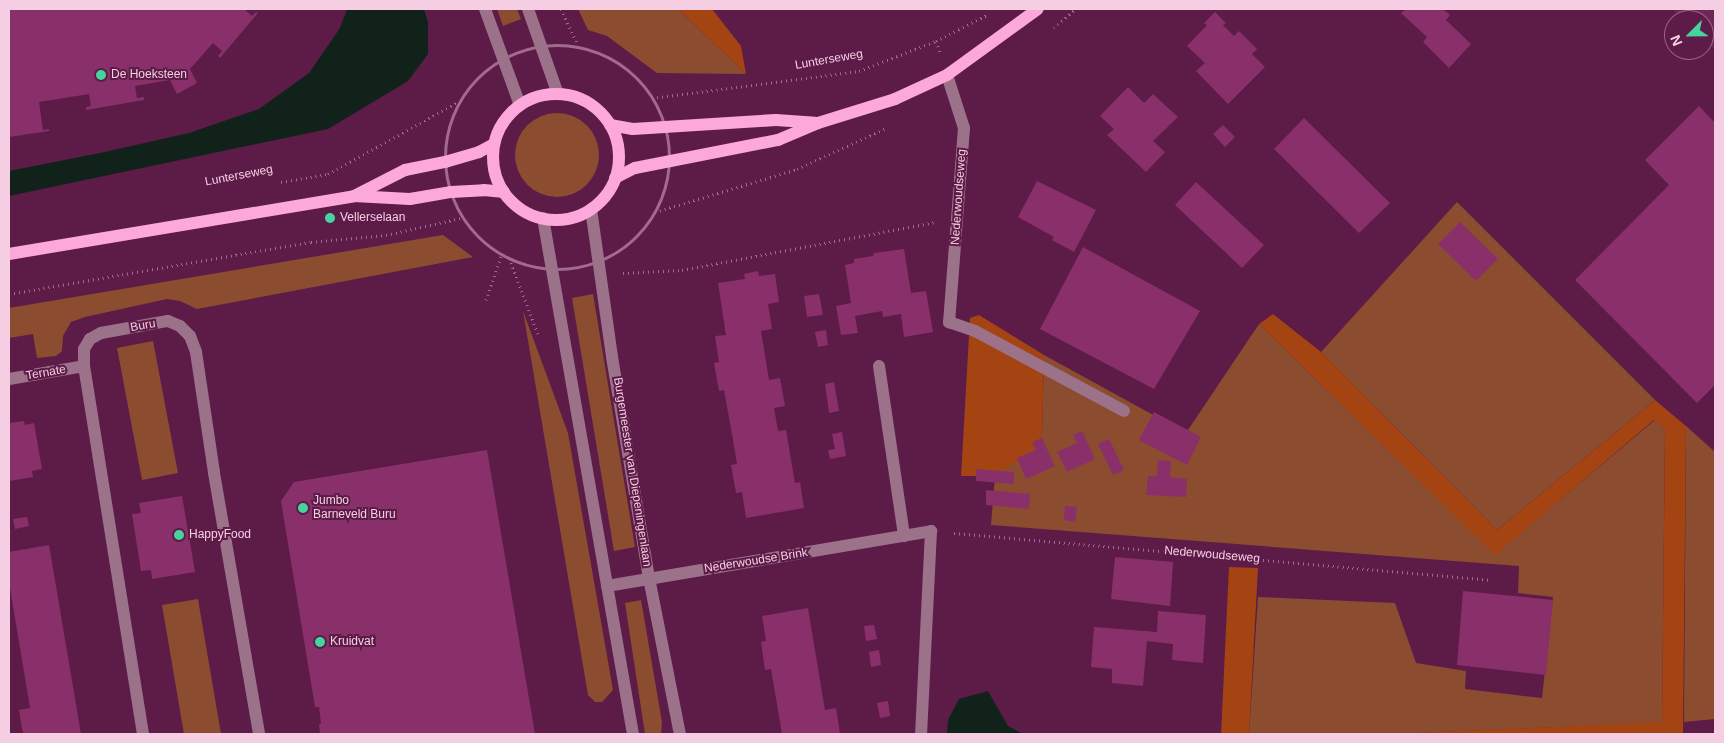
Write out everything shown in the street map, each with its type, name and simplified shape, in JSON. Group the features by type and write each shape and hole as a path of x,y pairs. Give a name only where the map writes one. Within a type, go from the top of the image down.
{"main road":[{"path":"615,178 635,168 778,140 818,123 895,99 947,75 1038,9"},
{"path":"558,94 579,98 591,105 610,126 617,142 619,160 615,178 606,195 591,209 576,216 560,220 543,218 528,213 515,204 504,192 496,177 493,161 494,144 499,129 508,115 520,105 538,96 558,94"},
{"path":"610,126 633,129 776,120 818,123"},
{"path":"354,196 405,170 445,162 479,152 494,144"},
{"path":"9,254 354,196 410,199 451,192 484,190 504,192"}],"street":[{"path":"485,9 520,105"},
{"path":"528,9 558,94"},
{"name":"Nederwoudseweg","path":"947,75 964,128 949,322 975,331 1124,411"},
{"name":"Burgemeester van Diepeningenlaan","path":"591,209 600,260 612,357 649,578 680,734"},
{"path":"543,218 633,734"},
{"name":"Buru","path":"143,734 84,366 84,349 90,339 101,333 168,321 180,326 190,336 196,352 214,473 259,734"},
{"name":"Ternate","path":"9,379 84,366"},
{"path":"879,366 904,536"},
{"path":"921,734 931,531"},
{"name":"Nederwoudse Brink","path":"607,586 931,531"}],"path":[{"path":"561,9 577,43"},
{"name":"Lunterseweg","path":"652,98 859,71 936,41 996,11"},
{"path":"9,294 311,242 386,235 462,218 480,238 502,254 526,264 552,269 568,269 600,260 620,250 637,236 654,212 665,188 669,161 665,127 652,98 618,62 597,50 577,43 541,45 502,59 481,74"},
{"name":"Lunterseweg","path":"280,183 328,174 459,102"},
{"path":"623,273 682,270 958,218"},
{"path":"486,300 502,254"},
{"name":"Nederwoudseweg","path":"931,531 1492,580"}],"shaded area":[{"path":"347,9 424,9 428,22 428,54 408,81 328,129 9,196 9,171 189,133 259,109 309,73 340,28"},
{"path":"497,9 517,9 521,19 503,26"},
{"path":"578,9 678,9 746,74 657,73 607,36 588,30"},
{"path":"678,9 712,9 741,46 746,74"},
{"path":"1715,9 1715,50 1714,10 1674,10"},
{"path":"557,113 573,116 587,125 596,139 599,155 596,171 587,185 573,194 557,197 541,194 527,185 518,171 515,155 518,139 527,125 541,116"},
{"path":"1457,202 1655,400 1497,530 1321,352"},
{"path":"443,235 473,257 197,309 180,301 167,299 85,317 71,322 63,336 62,351 56,356 37,358 33,334 9,338 9,308"},
{"path":"593,294 635,547 614,551 572,298"},
{"path":"523,311 568,433 613,690 602,702 595,702 588,695"},
{"path":"1273,314 1321,352 1497,530 1655,400 1686,426 1683,734 1392,734 1662,722 1665,429 1654,420 1495,555 1259,324"},
{"path":"979,315 1044,355 1042,435 1034,449 995,476 961,476 970,318"},
{"path":"1259,324 1495,554 1655,420 1665,429 1662,723 1392,734 1249,734 1258,597 1395,603 1416,663 1466,671 1465,689 1542,698 1553,597 1518,593 1519,566 991,525 995,476 1042,435 1044,355 1186,433"},
{"path":"153,341 178,473 142,480 117,348"},
{"path":"1686,426 1715,452 1715,719 1684,722"},
{"path":"1229,567 1258,568 1249,734 1221,734"},
{"path":"198,599 221,734 184,734 162,605"},
{"path":"641,600 662,722 661,734 645,734 625,603"},
{"path":"988,691 1008,726 1023,734 947,734 948,720 959,699"}],"building":[{"name":"De Hoeksteen","path":"9,9 244,9 252,16 256,12 258,13 220,58 218,56 222,51 213,43 190,69 197,83 177,94 170,80 135,86 137,98 144,97 144,100 86,110 86,107 91,106 89,94 39,102 43,130 49,129 49,131 9,137"},
{"path":"1406,9 1443,9 1450,15 1446,20 1471,44 1449,68 1423,42 1427,37 1401,13"},
{"path":"1215,12 1226,23 1223,25 1234,36 1239,31 1257,49 1252,54 1265,67 1228,104 1196,71 1205,63 1187,46 1207,25 1204,23"},
{"path":"1128,87 1144,103 1153,94 1178,117 1153,141 1165,152 1146,172 1107,135 1114,129 1100,116"},
{"path":"1699,106 1715,123 1715,385 1697,403 1575,280 1669,185 1645,160"},
{"path":"1304,118 1390,203 1359,233 1274,149"},
{"path":"1223,125 1235,137 1225,147 1213,134"},
{"path":"1037,181 1096,210 1074,252 1052,240 1054,237 1018,217"},
{"path":"1196,182 1264,245 1242,268 1175,205"},
{"path":"1460,222 1498,259 1476,281 1438,244"},
{"path":"1083,247 1200,311 1154,389 1040,329"},
{"path":"904,249 911,293 926,291 933,332 904,337 901,314 883,317 882,311 855,316 858,333 841,335 836,306 851,303 845,265 854,263 854,259 873,256 874,253"},
{"path":"758,271 759,276 775,274 779,302 768,304 772,329 761,331 769,380 780,378 785,406 774,408 778,431 786,430 795,483 800,482 804,508 746,518 742,492 736,493 731,465 737,464 724,390 719,391 714,363 719,362 715,336 726,335 718,283 745,279 744,274"},
{"path":"819,294 823,315 807,317 804,296"},
{"path":"826,330 828,345 818,347 815,332"},
{"path":"834,382 839,411 829,413 825,384"},
{"path":"1154,412 1201,437 1187,465 1139,440"},
{"path":"24,421 25,425 34,423 42,469 32,471 33,477 9,481 9,423"},
{"path":"1082,431 1095,459 1067,472 1057,452 1077,443 1073,435"},
{"path":"842,432 846,456 830,459 828,450 835,449 832,434"},
{"path":"1042,438 1055,466 1026,479 1017,458 1036,450 1032,442"},
{"path":"1109,439 1124,470 1113,475 1098,444"},
{"path":"487,450 535,734 320,734 319,707 315,707 281,501 294,482"},
{"path":"1158,460 1171,461 1170,477 1187,479 1186,497 1146,495 1148,476 1157,476"},
{"path":"976,469 1014,472 1014,484 976,481"},
{"path":"986,490 1030,494 1029,509 986,505"},
{"path":"182,496 195,572 152,579 151,570 141,571 132,514 141,513 139,503"},
{"path":"1065,506 1077,507 1075,522 1064,520"},
{"path":"27,517 29,526 15,529 13,519"},
{"path":"49,545 81,734 23,734 19,710 30,708 9,582 9,552"},
{"path":"1115,557 1173,562 1170,606 1111,599"},
{"path":"1463,591 1553,600 1546,675 1457,665"},
{"path":"808,608 825,710 836,708 840,734 782,734 771,669 765,670 761,642 766,641 762,616"},
{"path":"1158,611 1206,615 1203,663 1172,660 1173,644 1147,641 1143,686 1112,683 1112,669 1091,667 1094,627 1157,632"},
{"path":"874,625 877,639 866,641 864,626"},
{"path":"879,650 881,665 871,667 869,652"},
{"path":"888,701 890,716 880,718 877,703"}],"place":[{"name":"De Hoeksteen","path":"101,75"},
{"name":"Vellerselaan","path":"330,218"},
{"name":"Jumbo Barneveld Buru","path":"303,508"},
{"name":"HappyFood","path":"179,535"},
{"name":"Kruidvat","path":"320,642"}]}
